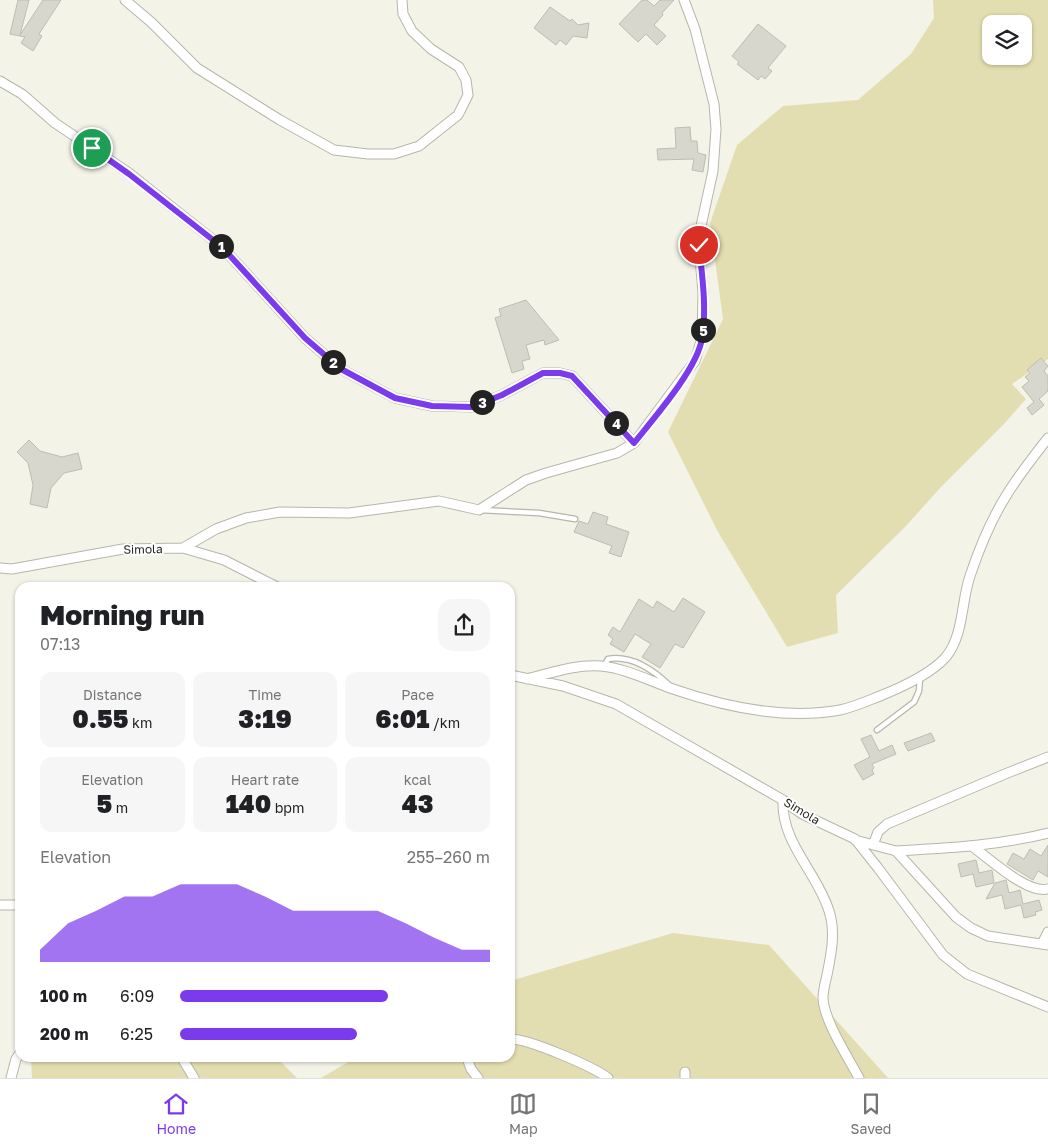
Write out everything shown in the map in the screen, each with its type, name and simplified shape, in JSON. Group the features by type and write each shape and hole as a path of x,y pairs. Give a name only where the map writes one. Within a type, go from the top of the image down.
{"street":[{"path":"125,0 151,22 197,68 280,120 334,150 368,154 394,154 419,146 458,115 468,95 466,80 459,67 431,49 412,30 403,14 402,0"},
{"path":"183,548 216,529 246,518 280,512 349,513 439,501 479,510 526,480 546,472 616,453 634,443 695,361 702,338 703,293 699,245 701,226 713,171 716,129 714,104 695,28 684,0"},
{"path":"0,81 22,94 55,123 129,174 222,247 305,338 341,369 395,398 432,406 472,407 502,395 543,373 560,373 572,376 634,443"},
{"path":"527,679 574,667 604,666 693,695 758,710 818,712 856,706 900,688 944,659 952,648 961,622 962,606 970,576 987,535 1005,497 1048,438"},
{"name":"Simola","path":"0,568 12,569 123,549 183,548 224,560 267,582"},
{"name":"Simola","path":"515,677 563,686 616,704 783,800 802,814 855,840 943,955 967,974 1048,1007"},
{"path":"873,845 878,832 887,824 1005,774 1048,758"},
{"path":"783,800 782,811 790,838 829,910 833,927 831,953 823,996 824,1007 859,1078"},
{"path":"855,840 896,852 1000,844 1048,833"},
{"path":"973,847 1034,889 1048,889"},
{"path":"896,852 956,917 972,928 988,936 1045,945 1048,932"},
{"path":"0,905 15,904"},
{"path":"515,1040 533,1043 608,1078"},
{"path":"10,1078 15,1062"},
{"path":"184,1062 194,1078"},
{"path":"468,1062 478,1078"}],"lane":[{"path":"479,510 539,513 575,518"},
{"path":"877,730 914,702 919,691 920,676"}],"shaded area":[{"path":"933,0 1048,0 1048,359 1012,384 1026,399 1004,424 941,487 905,527 836,595 838,633 787,647 718,532 668,432 723,319 710,223 737,145 783,106 858,100 911,54 934,18"},
{"path":"673,933 769,945 888,1078 321,1078 348,1062 515,1062 515,980"},
{"path":"31,1062 281,1062 297,1078 32,1078"}],"building":[{"path":"18,0 29,0 20,35 43,0 61,0 39,34 42,36 33,51 21,43 25,37 10,34"},
{"path":"642,0 647,0 654,6 660,0 674,0 654,25 666,36 657,45 646,34 638,42 619,24"},
{"path":"550,7 570,21 572,19 578,25 589,23 587,38 573,36 566,45 560,40 556,45 534,28"},
{"path":"758,24 786,46 768,68 772,71 765,79 761,76 758,80 737,64 739,62 732,56"},
{"path":"690,127 691,141 697,141 698,153 706,155 703,172 692,170 694,159 658,160 657,149 676,148 675,128"},
{"path":"526,300 559,340 545,345 544,340 526,345 530,359 522,361 524,369 512,373 495,318 501,316 499,309"},
{"path":"1041,358 1048,366 1044,371 1048,376 1048,391 1039,399 1044,405 1032,415 1027,408 1034,402 1022,387 1029,381 1025,377 1030,373 1027,370"},
{"path":"29,440 40,451 62,457 78,453 82,469 64,473 51,488 47,508 30,504 33,485 28,463 17,452"},
{"path":"593,512 608,517 606,524 629,532 621,557 609,553 612,546 574,532 579,521 588,524"},
{"path":"683,598 705,612 683,648 675,644 660,668 642,657 651,644 635,634 624,652 610,644 613,639 608,635 613,627 620,632 639,599 653,608 657,601 674,612"},
{"path":"931,733 935,741 908,751 904,743"},
{"path":"871,735 879,751 892,745 896,754 872,764 874,774 863,780 854,765 870,757 861,739"},
{"path":"1048,845 1048,877 1038,871 1033,880 1007,864 1013,853 1024,859 1030,849 1041,856"},
{"path":"976,860 979,873 992,870 994,883 976,887 973,874 961,877 958,864"},
{"path":"1006,880 1009,893 1020,890 1023,904 1039,900 1042,910 1035,912 1036,915 1024,918 1021,905 1005,909 1002,895 986,899 995,883"}],"route":[{"path":"92,148 129,174 222,247 305,338 341,369 395,398 432,406 472,407 502,395 543,373 560,373 572,376 634,443 665,404 695,361 702,338 703,293 699,245"}]}
